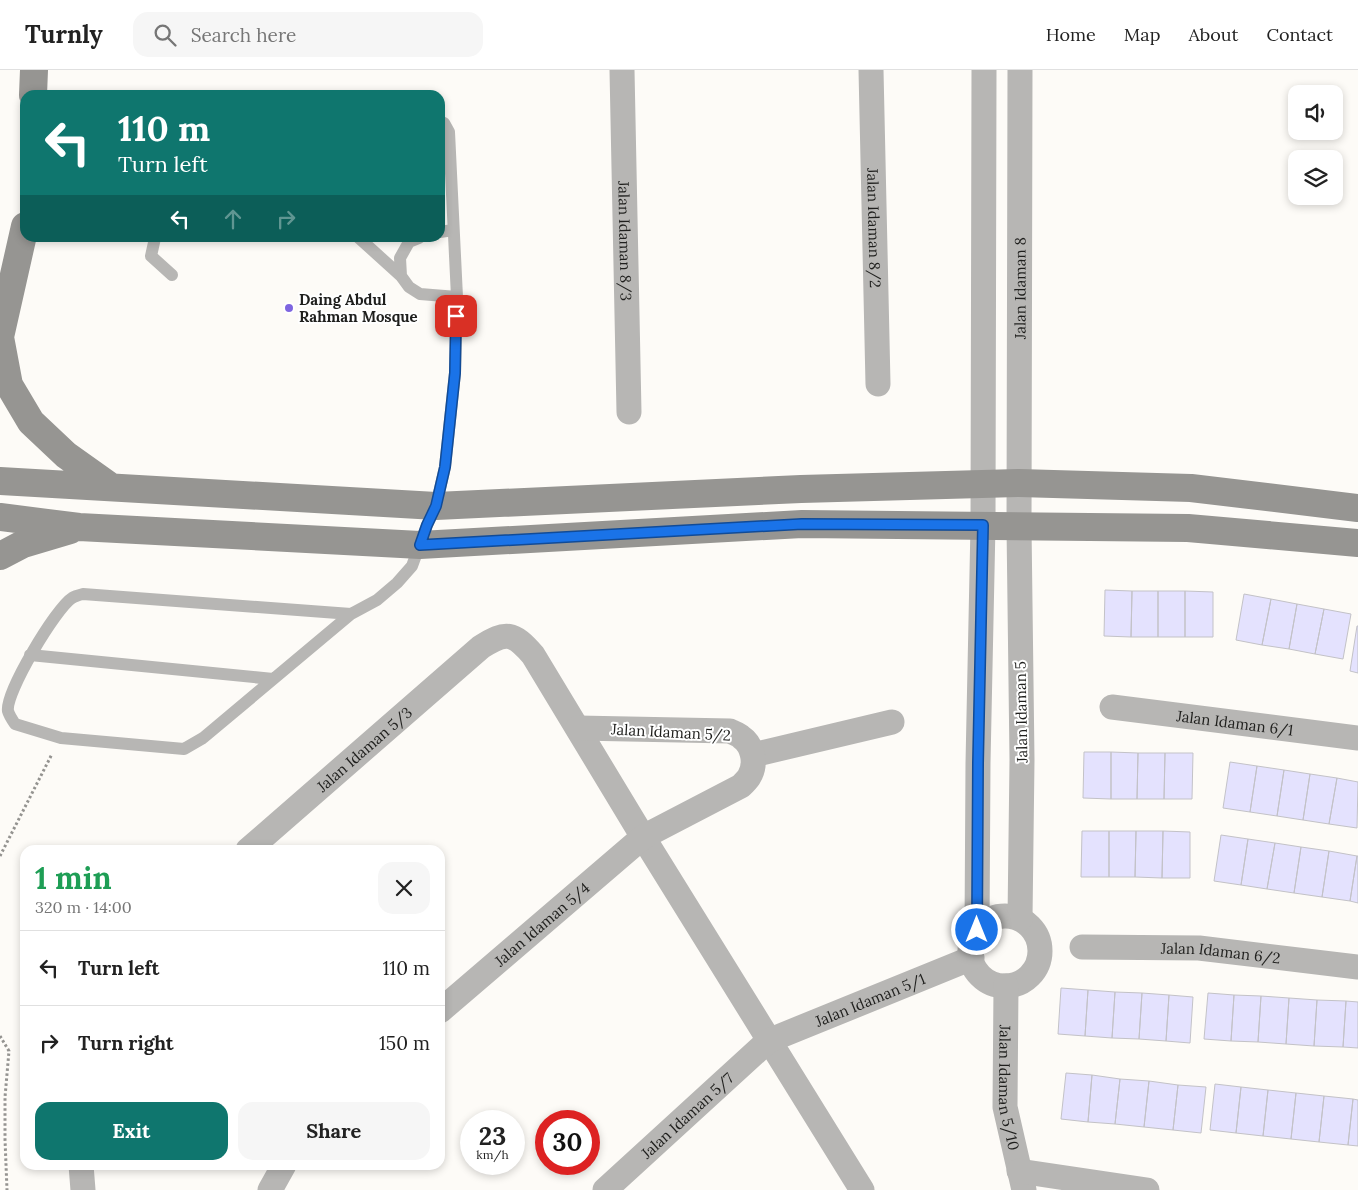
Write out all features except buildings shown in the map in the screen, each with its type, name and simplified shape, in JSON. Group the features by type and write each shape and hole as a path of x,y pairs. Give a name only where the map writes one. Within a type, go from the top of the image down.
{"main road":[{"path":"33,90 34,70"},
{"path":"21,242 0,337 8,385 31,422 66,455 110,488"},
{"path":"0,481 436,506 791,489 983,505 1019,505 1191,488 1358,508"},
{"path":"0,517 78,527 420,545 802,524 983,505 1019,505 1188,528 1358,543"},
{"path":"0,556 23,544 78,527"}],"street":[{"name":"Jalan Idaman 8/3","path":"622,70 629,412"},
{"name":"Jalan Idaman 8/2","path":"871,70 878,384"},
{"path":"977,930 986,922 996,917 1020,918 1030,925 1036,934 1040,946 1040,958 1028,978 1006,986 994,984 984,978 976,969 971,949 977,930 983,505 984,70"},
{"name":"Jalan Idaman 8","path":"1019,505 1020,70"},
{"path":"984,228 1020,224"},
{"name":"Jalan Idaman 5","path":"1019,505 1022,760 1020,918"},
{"name":"Jalan Idaman 5/3","path":"254,845 481,647 496,638 510,636 522,642 533,655 768,1041 862,1190"},
{"name":"Jalan Idaman 6/1","path":"1112,707 1358,738"},
{"path":"643,837 741,786 749,777 753,766 753,755 892,722"},
{"name":"Jalan Idaman 5/2","path":"578,728 730,731 742,737 749,745 753,755"},
{"name":"Jalan Idaman 5/4","path":"445,1007 643,837"},
{"name":"Jalan Idaman 6/2","path":"1082,947 1199,948 1358,968"},
{"name":"Jalan Idaman 5/1","path":"768,1041 972,958"},
{"name":"Jalan Idaman 5/10","path":"1006,986 1005,1107 1021,1181"},
{"name":"Jalan Idaman 5/7","path":"605,1190 768,1041"},
{"path":"81,1170 82,1190"},
{"path":"270,1190 281,1170"},
{"path":"1021,1181 1147,1190"}],"lane":[{"path":"350,614 82,594 72,597 62,607 30,655 9,698 8,712 15,724 61,738 184,749 203,738 350,614 377,600 397,583 412,566 436,506 445,467 455,373 456,259 449,132 445,125"},
{"path":"445,231 453,230"},
{"path":"154,242 151,256 172,275"},
{"path":"364,242 401,276 409,287 420,294 457,297"},
{"path":"401,276 400,258 409,242"},
{"path":"30,655 273,679"}],"path":[{"path":"0,856 61,738"},
{"path":"0,1036 9,1051 5,1097 7,1190"}],"place":[{"name":"Daing Abdul Rahman Mosque","path":"289,308"}],"route":[{"path":"456,316 455,373 445,467 436,506 420,545 802,524 983,525 977,930"}]}
